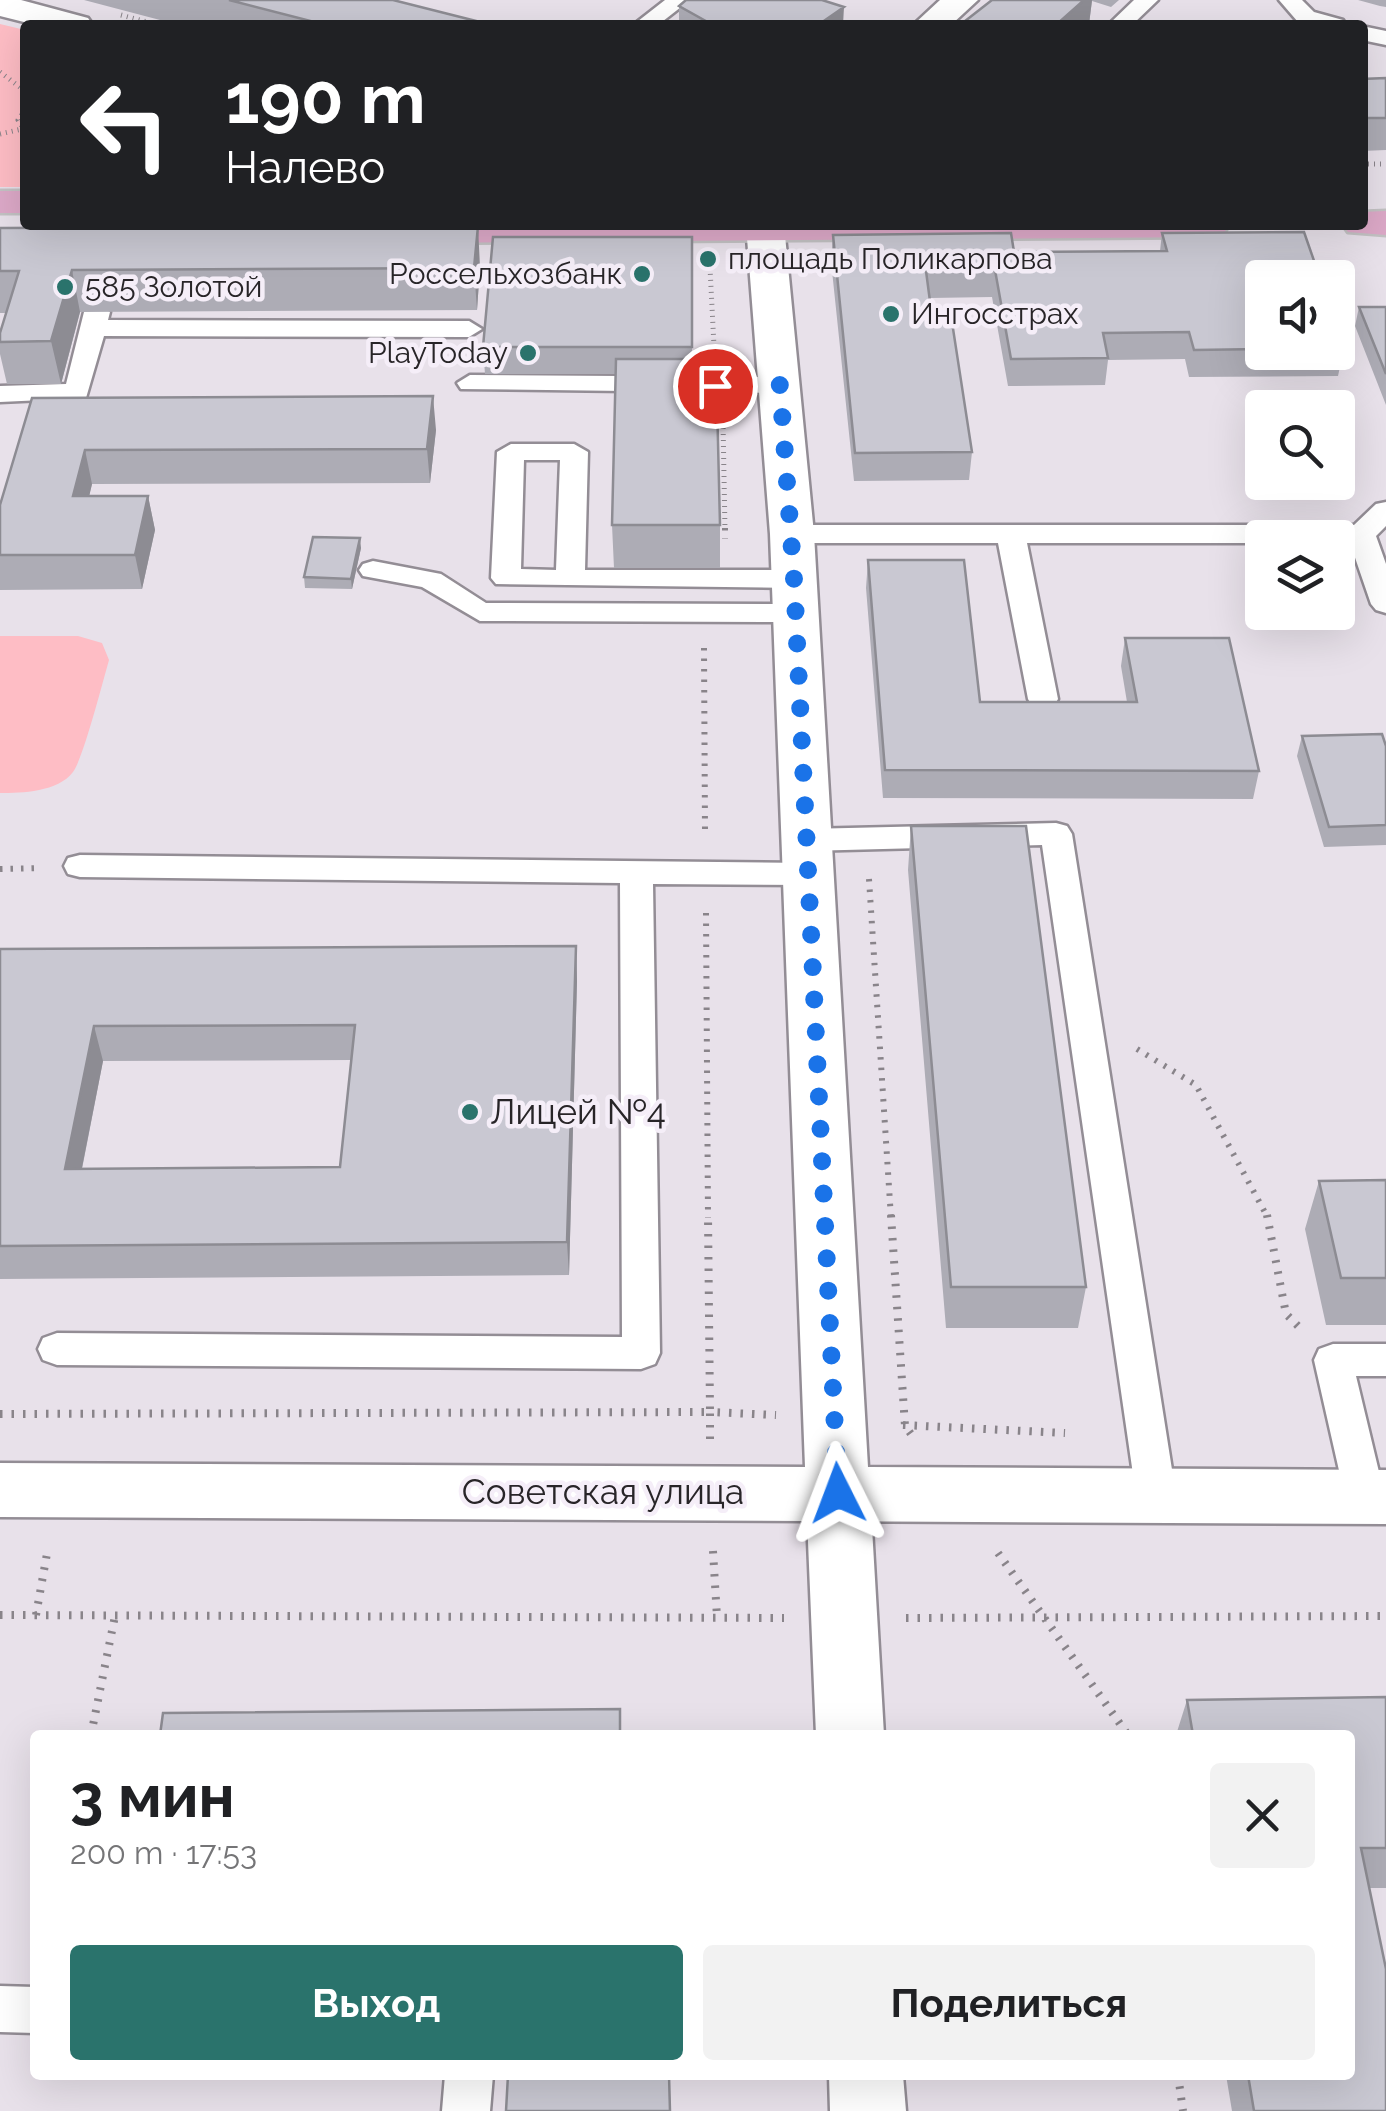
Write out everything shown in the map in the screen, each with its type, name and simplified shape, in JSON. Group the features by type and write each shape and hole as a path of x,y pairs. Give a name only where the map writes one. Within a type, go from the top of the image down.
{"main road":[{"path":"0,202 20,221"},
{"path":"370,231 469,230"}],"street":[{"path":"936,20 961,0"},
{"path":"0,5 57,20"},
{"path":"765,230 794,575 850,1730"},
{"name":"Советская улица","path":"0,1490 1376,1497"},
{"path":"866,2080 868,2111"}],"lane":[{"path":"651,20 680,0"},
{"path":"1125,20 1147,0"},
{"path":"1290,0 1306,16 1319,20"},
{"path":"0,394 78,392 95,320 468,329"},
{"path":"470,384 780,385"},
{"path":"570,579 574,452 512,452 506,578 570,579 794,575"},
{"path":"374,570 431,580 480,612 794,575 1012,536 1361,534 1386,510"},
{"path":"1361,534 1386,604"},
{"path":"1012,536 1043,698"},
{"path":"80,866 636,874 1056,834 1156,1496"},
{"path":"56,1349 640,1353 636,874"},
{"path":"1376,1497 1333,1360 1386,1360"},
{"path":"0,2008 30,2010"},
{"path":"466,2111 469,2080"}],"path":[{"path":"0,72 20,87"},
{"path":"1084,1016 1196,1085 1269,1220 1286,1314 1333,1360"},
{"path":"0,1414 710,1412"},
{"path":"0,1615 1386,1616"},
{"path":"92,1730 115,1616"},
{"path":"1179,2080 1183,2111"}],"shaded area":[{"path":"0,24 20,29 20,187 0,187"},
{"path":"0,636 78,636 102,643 109,660 77,764 58,784 29,792 0,793"}],"building":[{"path":"229,0 393,0 472,20 307,20"},
{"path":"686,0 822,0 844,7 825,20 704,20 679,6"},
{"path":"992,0 1084,0 1062,20 966,20"},
{"path":"1386,78 1386,118 1368,118 1368,79"},
{"path":"0,228 478,230 474,268 72,270 51,341 0,342 19,271 0,271"},
{"path":"1304,232 1314,260 1245,260 1245,349 1194,350 1189,332 1103,333 1108,358 1011,359 995,270 926,271 931,309 950,309 972,452 855,453 833,235 1011,233 1014,252 1167,251 1162,233"},
{"path":"493,237 692,237 692,347 483,347"},
{"path":"1359,307 1386,307 1386,374"},
{"path":"616,359 716,359 720,525 612,525"},
{"path":"433,396 427,449 85,450 73,496 148,496 135,555 0,555 0,505 32,398"},
{"path":"313,537 360,538 351,579 304,577"},
{"path":"868,560 964,560 980,702 1137,702 1125,638 1229,638 1259,771 885,770"},
{"path":"1382,734 1386,746 1386,825 1329,827 1302,736"},
{"path":"911,826 1026,826 1086,1287 951,1287"},
{"path":"576,946 567,1242 0,1246 0,949","holes":["355,1025 340,1167 65,1169 94,1026"]},
{"path":"1386,1180 1386,1278 1341,1278 1319,1181"},
{"path":"1386,1697 1386,1848 1361,1848 1386,1969 1386,2111 1254,2111 1249,2080 1355,2080 1355,1730 1192,1730 1187,1700"},
{"path":"620,1709 620,1730 161,1730 163,1713"},
{"path":"508,2080 669,2080 670,2111 506,2111"}],"place":[{"name":"площадь Поликарпова","path":"708,259"},
{"name":"Россельхозбанк","path":"642,274"},
{"name":"585 Золотой","path":"65,287"},
{"name":"Ингосстрах","path":"891,314"},
{"name":"PlayToday","path":"528,353"},
{"name":"Лицей №4","path":"470,1112"}],"route":[{"path":"715,386 780,385 792,534 838,1493"}]}
